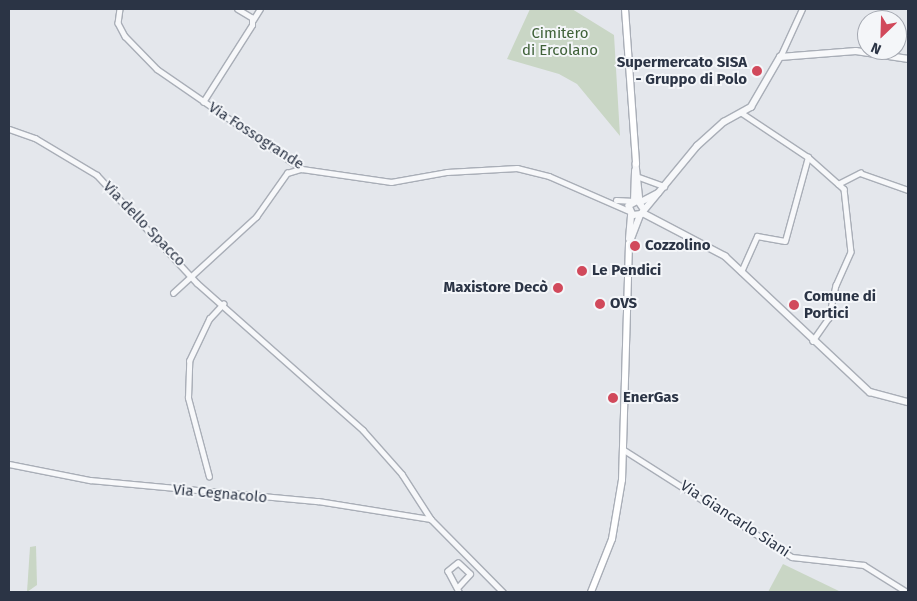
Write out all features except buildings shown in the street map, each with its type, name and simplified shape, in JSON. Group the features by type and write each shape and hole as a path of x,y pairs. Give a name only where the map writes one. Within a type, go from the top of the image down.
{"main road":[{"path":"624,9 636,164"},
{"path":"591,592 612,539 624,450 629,244"}],"street":[{"name":"Via Fossogrande","path":"120,9 121,30 146,59 203,102 302,169 360,181 399,182 447,172 517,168 612,200"},
{"path":"237,9 253,21"},
{"path":"203,102 260,9"},
{"path":"629,244 642,213 697,146 742,114 757,100 780,57 802,9"},
{"path":"780,57 856,51 908,59"},
{"path":"742,114 808,157 844,189 852,252 836,284 829,318 812,341"},
{"name":"Via dello Spacco","path":"9,129 34,138 97,175 192,276 256,218 287,173 302,169"},
{"path":"741,272 757,236 785,241 808,157"},
{"path":"636,164 639,177 638,202"},
{"path":"636,164 638,202 642,213"},
{"path":"838,184 860,173 908,190"},
{"path":"639,177 664,186"},
{"path":"629,244 630,212 638,202 658,193"},
{"path":"612,200 638,202"},
{"path":"612,200 630,212 642,213 726,256 812,341 870,392 908,402"},
{"path":"173,293 192,276 363,430 402,474 431,519 503,592"},
{"path":"209,477 188,398 189,361 209,320 222,304"},
{"name":"Via Giancarlo Siani","path":"624,450 792,557 864,566 907,592"},
{"name":"Via Cegnacolo","path":"9,464 90,480 318,501 431,519"},
{"path":"458,563 470,574 458,590 448,571 458,563"}],"green space":[{"name":"Cimitero di Ercolano","path":"530,9 572,9 614,35 620,136 577,84 559,74 507,59"},
{"path":"36,546 37,585 27,592 30,547"},
{"path":"783,564 841,592 768,592"}],"place":[{"name":"Supermercato SISA - Gruppo di Polo","path":"757,71"},
{"name":"Cozzolino","path":"635,246"},
{"name":"Le Pendici","path":"582,271"},
{"name":"Maxistore Decò","path":"558,288"},
{"name":"OVS","path":"600,304"},
{"name":"Comune di Portici","path":"794,305"},
{"name":"EnerGas","path":"613,398"}]}
